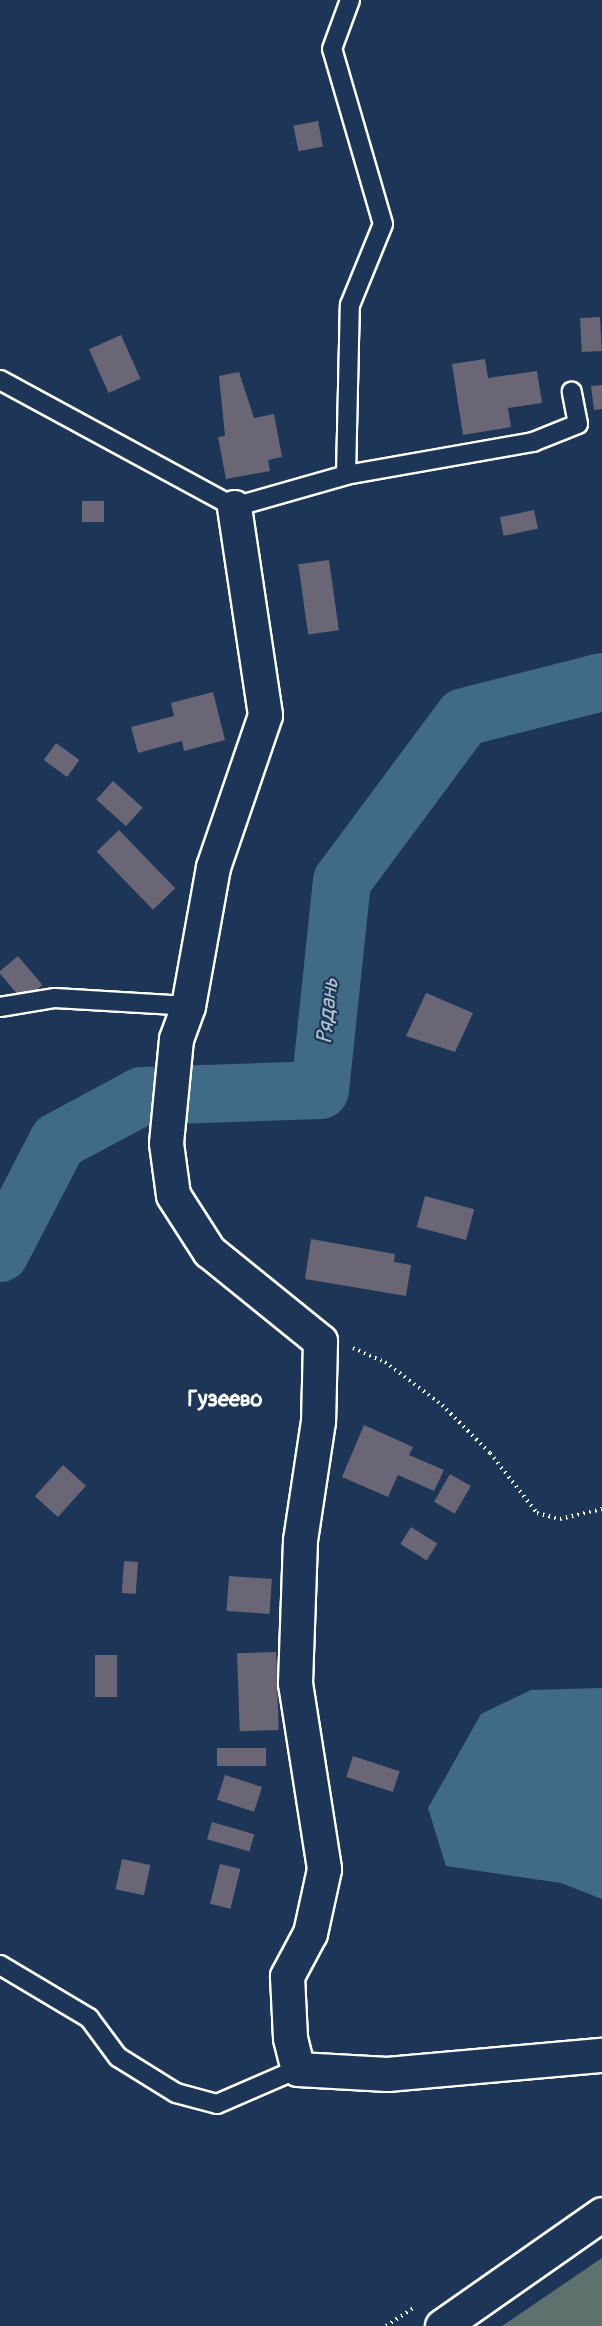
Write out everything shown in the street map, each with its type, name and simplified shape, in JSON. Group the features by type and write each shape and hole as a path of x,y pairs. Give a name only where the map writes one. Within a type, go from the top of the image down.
{"street":[{"path":"234,507 266,715 213,867 188,1006 176,1040 166,1143 173,1195 209,1251 320,1341 318,1421 300,1540 295,1683 324,1869 310,1933 287,1976 298,2069 387,2074 602,2055"},
{"path":"442,2326 602,2214"}],"lane":[{"path":"346,475 350,305 383,224 332,49 350,0"},
{"path":"0,380 234,507 346,475 533,442 578,424 572,392"},
{"path":"0,1007 55,998 188,1006"},
{"path":"0,1965 89,2018 118,2057 176,2093 217,2104 298,2069"}],"path":[{"path":"320,1341 357,1349 419,1386 490,1453 537,1513 560,1519 602,1509"}],"green space":[{"path":"602,2258 602,2326 502,2326"}],"water":[{"path":"602,1688 602,1899 561,1883 446,1866 428,1808 481,1714 531,1690"}],"building":[{"path":"318,121 323,147 298,151 293,126"},
{"path":"600,317 602,351 582,352 580,318"},
{"path":"121,335 141,379 109,393 89,349"},
{"path":"485,359 488,378 537,371 542,403 508,408 511,427 463,435 452,364"},
{"path":"239,372 254,418 274,414 282,457 268,460 270,471 226,479 218,437 225,436 219,376"},
{"path":"602,385 602,409 594,410 591,386"},
{"path":"82,501 104,501 104,522 82,522"},
{"path":"534,510 538,529 504,536 500,517"},
{"path":"329,560 339,630 308,635 298,564"},
{"path":"213,692 225,740 184,751 182,741 138,753 131,727 174,716 171,703"},
{"path":"56,743 79,760 67,777 44,760"},
{"path":"113,781 143,808 126,826 96,800"},
{"path":"119,830 175,888 153,910 97,852"},
{"path":"18,956 42,985 23,1001 0,973"},
{"path":"426,993 473,1013 455,1052 406,1036"},
{"path":"425,1196 474,1209 466,1240 417,1227"},
{"path":"311,1239 395,1254 394,1262 411,1265 406,1296 305,1279"},
{"path":"364,1425 413,1447 409,1455 444,1470 434,1491 398,1475 388,1497 342,1477"},
{"path":"63,1465 86,1486 58,1517 35,1496"},
{"path":"450,1474 471,1486 455,1514 434,1502"},
{"path":"411,1527 437,1543 427,1560 400,1544"},
{"path":"124,1561 138,1562 136,1594 122,1593"},
{"path":"229,1576 272,1579 269,1614 227,1611"},
{"path":"276,1652 279,1730 240,1731 237,1653"},
{"path":"95,1655 117,1655 117,1697 95,1697"},
{"path":"217,1748 266,1748 266,1766 217,1766"},
{"path":"353,1756 400,1771 393,1792 346,1777"},
{"path":"225,1775 262,1787 254,1812 217,1800"},
{"path":"212,1822 254,1834 249,1851 207,1839"},
{"path":"122,1859 150,1865 144,1895 116,1889"},
{"path":"220,1864 240,1869 230,1909 210,1904"}],"waterway":[{"name":"Рядань","path":"0,1253 58,1141 142,1096 320,1090 342,881 464,717 602,682"}],"district":[{"name":"Гузеево","path":"225,1400"}]}
